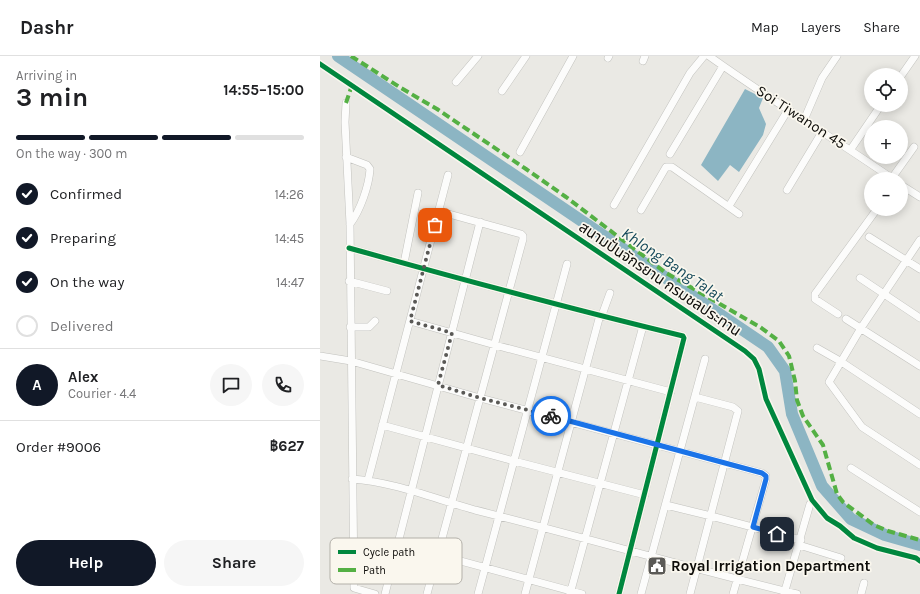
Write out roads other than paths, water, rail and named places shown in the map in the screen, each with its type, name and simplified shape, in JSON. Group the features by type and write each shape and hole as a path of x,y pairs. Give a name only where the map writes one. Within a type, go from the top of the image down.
{"street":[{"path":"456,82 478,56"},
{"path":"502,91 526,56"},
{"path":"520,152 573,56"},
{"path":"614,205 690,73 704,56"},
{"name":"Soi Tiwanon 45","path":"709,56 882,172"},
{"path":"804,120 813,95 822,78 837,56"},
{"path":"907,68 915,56"},
{"path":"670,154 723,66"},
{"path":"346,103 346,157 350,224 349,281 353,538"},
{"path":"729,206 788,110"},
{"path":"851,150 876,112"},
{"path":"787,190 822,132"},
{"path":"897,172 914,146"},
{"path":"346,157 367,165 370,169 358,212 350,224"},
{"path":"641,210 666,167 669,166 739,214"},
{"path":"368,480 448,175"},
{"path":"908,189 920,197"},
{"path":"404,263 418,193"},
{"path":"438,211 521,234 523,236 495,346 442,538"},
{"path":"838,314 815,298 815,294 871,216"},
{"path":"400,538 480,222"},
{"path":"869,237 920,269"},
{"path":"920,240 861,328 840,361 829,382 862,427 920,465"},
{"path":"349,248 509,292 683,336 684,338 671,392 619,594"},
{"path":"478,594 567,264"},
{"path":"860,278 920,318"},
{"path":"349,281 387,291"},
{"path":"525,594 585,369 601,315 610,293"},
{"path":"846,319 920,366"},
{"path":"350,327 369,327 375,321"},
{"path":"410,321 495,346 671,392"},
{"path":"570,593 643,326"},
{"path":"818,348 920,414"},
{"path":"320,356 351,362 438,385 480,398 762,473 766,476 766,479 733,594"},
{"path":"641,594 705,359"},
{"path":"690,594 738,411 733,407 695,397"},
{"path":"382,425 645,495"},
{"path":"851,468 920,512"},
{"path":"352,479 368,480 784,593 797,594"},
{"path":"784,593 810,504"},
{"path":"666,505 753,527 800,542 841,558"},
{"path":"462,562 529,579 570,593 582,594"},
{"path":"861,594 864,583"},
{"path":"354,584 354,588 375,594"},
{"path":"385,594 388,584"},
{"path":"427,594 430,584"}],"water":[{"path":"745,89 763,98 759,108 766,124 763,135 739,172 730,165 718,181 701,165"}],"waterway":[{"name":"Khlong Bang Talat","path":"338,56 768,347 785,371 792,414 822,486 851,519 885,535 920,545"}],"place":[{"name":"Royal Irrigation Department","path":"657,566"}]}
